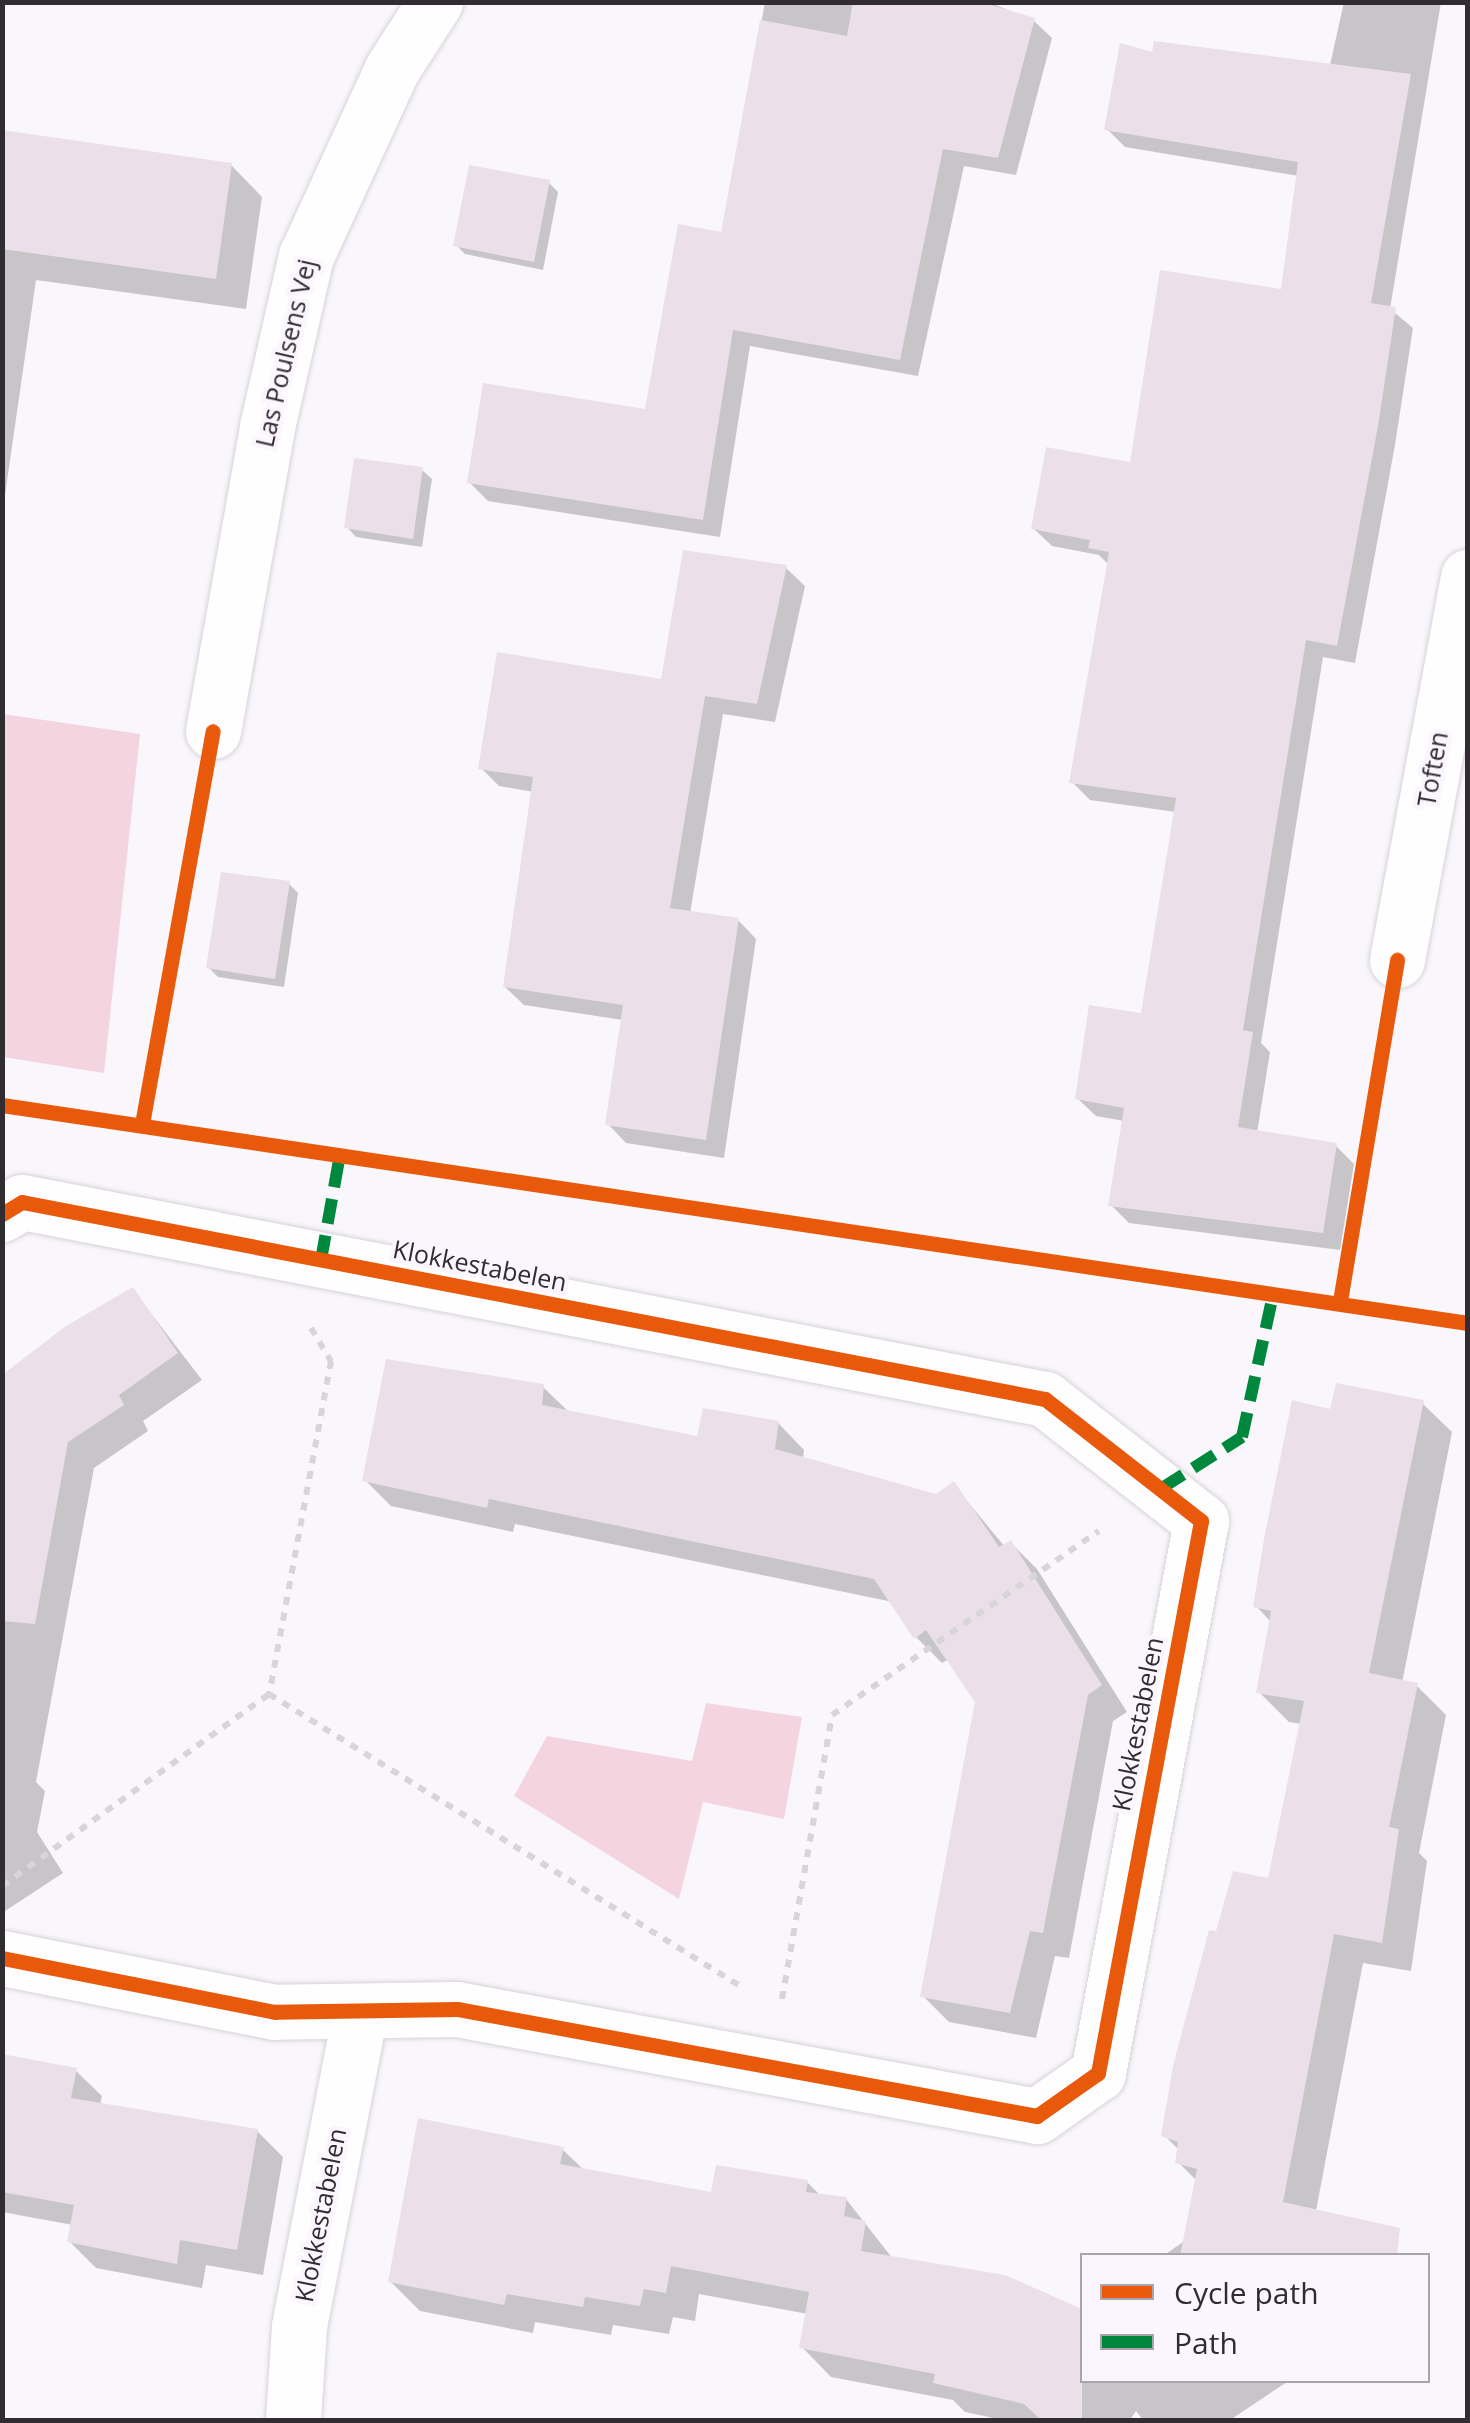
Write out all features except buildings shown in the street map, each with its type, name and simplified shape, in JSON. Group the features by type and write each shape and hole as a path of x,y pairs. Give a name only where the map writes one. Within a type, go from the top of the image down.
{"street":[{"name":"Las Poulsens Vej","path":"213,731 306,256 392,69 435,2"},
{"name":"Toften","path":"1397,960 1468,577"},
{"name":"Klokkestabelen","path":"2,1214 22,1202 1045,1399 1201,1521 1098,2073 1037,2116 457,2009 275,2012 2,1958"},
{"name":"Klokkestabelen","path":"293,2420 299,2326 360,2012"}],"path":[{"path":"2,1886 269,1694 331,1361 309,1326 321,1260"},
{"path":"269,1694 780,2010 832,1716 1162,1488"}],"shaded area":[{"path":"3,714 140,734 104,1073 3,1057"},
{"path":"706,1703 802,1717 784,1819 703,1802 679,1899 514,1796 547,1736 692,1761"}],"marked path":[{"path":"321,1260 340,1154"},
{"path":"1162,1488 1242,1437 1274,1290"}],"cycle path":[{"path":"142,1124 213,731"},
{"path":"1340,1301 1397,960"},
{"path":"2,1105 1468,1323"},
{"path":"2,1214 22,1202 1045,1399 1201,1521 1098,2073 1037,2116 457,2009 275,2012 2,1958"}]}
